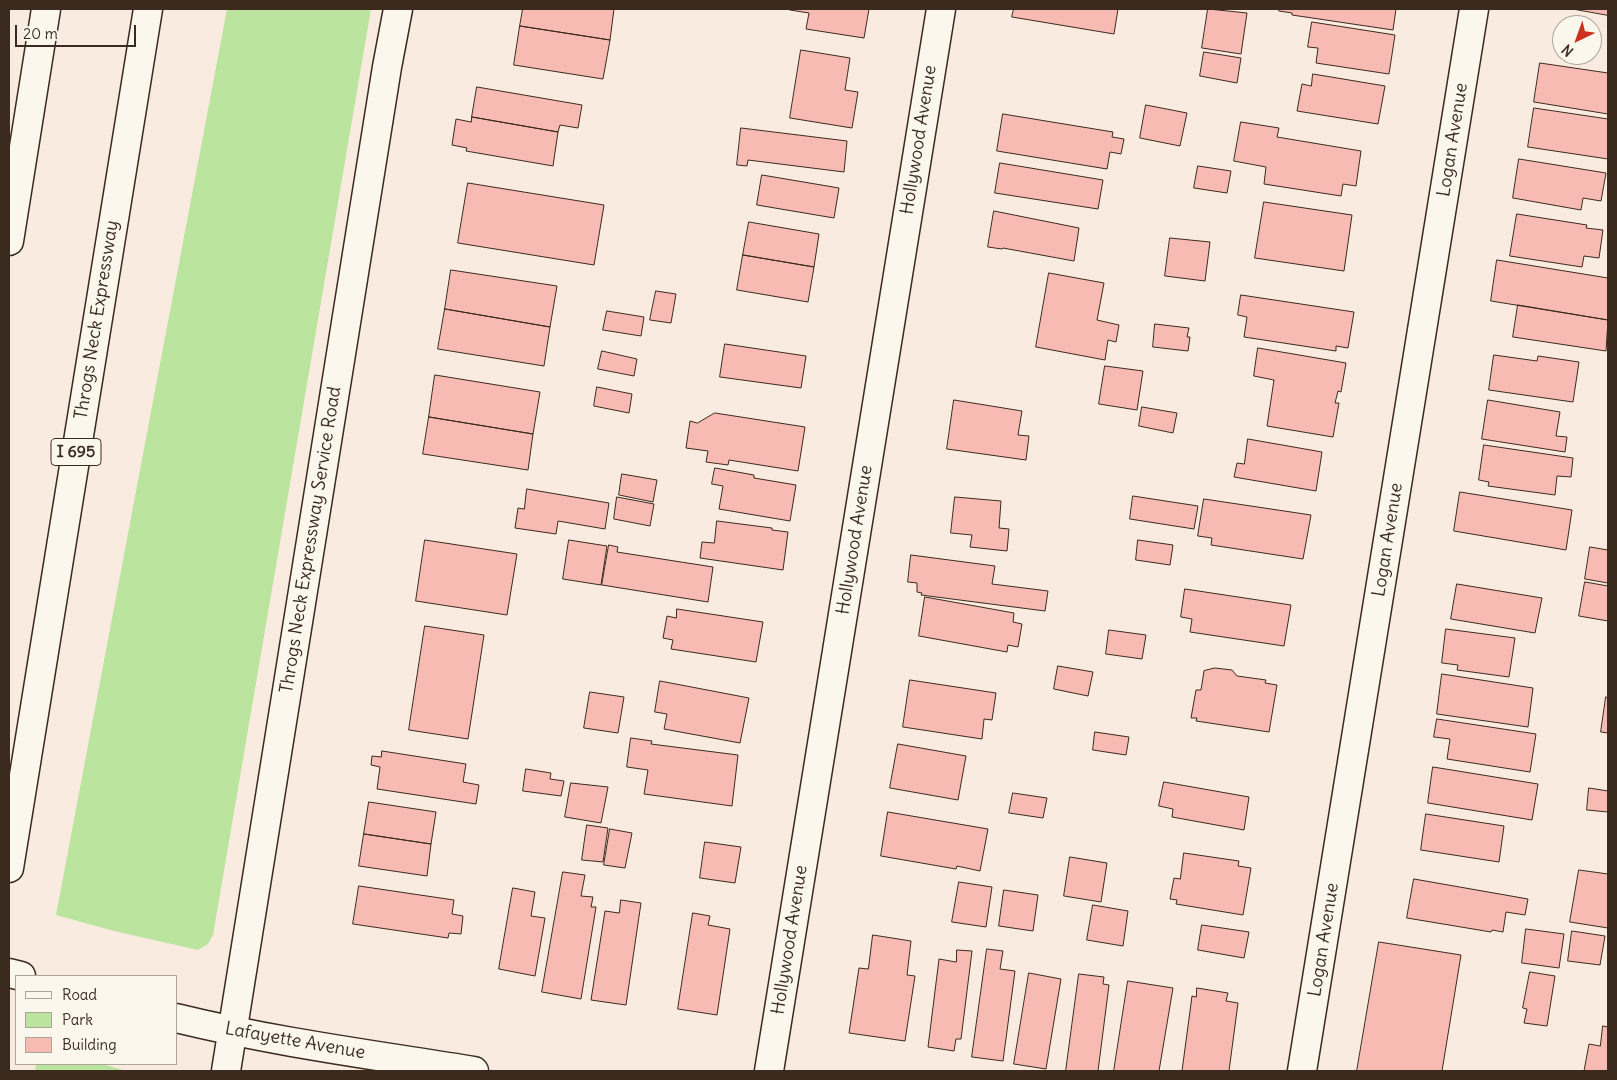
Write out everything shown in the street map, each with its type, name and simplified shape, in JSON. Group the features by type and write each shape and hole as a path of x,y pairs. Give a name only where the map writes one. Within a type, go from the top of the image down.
{"main road":[{"path":"9,241 46,9"},
{"name":"Throgs Neck Expressway","path":"9,868 148,9"},
{"path":"140,59 160,9"},
{"name":"Throgs Neck Expressway Service Road","path":"226,1071 387,67 398,9"},
{"name":"Hollywood Avenue","path":"769,1071 941,9"},
{"name":"Logan Avenue","path":"1302,1071 1474,9"},
{"name":"Lafayette Avenue","path":"178,1018 232,1031 474,1071"}],"green space":[{"path":"227,9 371,9 213,935 208,944 198,950 114,931 56,915"},
{"path":"36,1065 106,1065 127,1071 35,1071"}],"building":[{"path":"523,9 614,9 610,40 520,26"},
{"path":"791,9 869,9 864,38 806,29 809,13"},
{"path":"1014,9 1118,9 1114,34 1012,17"},
{"path":"1208,9 1247,13 1241,54 1202,48"},
{"path":"1279,9 1396,9 1393,30 1292,15 1292,13 1279,11"},
{"path":"1573,9 1608,9 1608,15"},
{"path":"1312,22 1395,35 1389,74 1316,63 1318,48 1308,47"},
{"path":"520,26 610,40 603,79 514,65"},
{"path":"801,50 850,58 845,90 858,92 852,128 790,118"},
{"path":"1204,52 1241,58 1237,83 1200,76"},
{"path":"1540,63 1608,73 1608,114 1534,102"},
{"path":"1313,74 1385,86 1378,124 1297,111 1302,84 1311,86"},
{"path":"477,87 582,105 578,128 560,125 558,132 472,117"},
{"path":"1146,105 1187,113 1180,146 1140,138"},
{"path":"1534,108 1608,119 1608,159 1528,147"},
{"path":"1003,114 1113,132 1112,137 1124,139 1121,154 1110,152 1107,169 997,151"},
{"path":"472,117 558,132 553,166 466,151 467,148 452,145 456,119 471,122"},
{"path":"1241,122 1279,128 1277,137 1361,151 1356,186 1343,184 1341,196 1264,184 1266,167 1234,161"},
{"path":"741,128 847,141 844,172 748,160 747,166 737,165"},
{"path":"1519,159 1606,173 1601,201 1583,198 1581,210 1513,198"},
{"path":"1000,163 1103,180 1098,209 995,193"},
{"path":"1198,166 1231,171 1227,193 1194,188"},
{"path":"762,175 839,188 834,218 757,205"},
{"path":"468,183 604,205 594,265 458,243"},
{"path":"1264,202 1352,215 1344,271 1255,258"},
{"path":"994,211 1079,228 1074,261 988,247"},
{"path":"1517,214 1587,225 1586,228 1603,230 1599,258 1584,256 1582,267 1510,256"},
{"path":"749,222 819,234 814,267 743,255"},
{"path":"1170,238 1210,242 1205,281 1165,276"},
{"path":"743,255 814,267 808,302 737,290"},
{"path":"1497,260 1608,278 1608,320 1491,301"},
{"path":"451,270 557,286 550,327 445,309"},
{"path":"1049,273 1104,283 1097,320 1119,325 1116,342 1108,340 1105,360 1036,347"},
{"path":"656,291 676,294 671,323 650,320"},
{"path":"1241,295 1354,312 1348,348 1336,346 1336,351 1244,337 1247,317 1238,315"},
{"path":"1518,305 1608,320 1606,351 1513,337"},
{"path":"445,309 550,327 544,366 438,349"},
{"path":"607,311 644,317 641,336 603,330"},
{"path":"1155,324 1189,328 1187,337 1190,337 1188,351 1153,347"},
{"path":"725,344 806,356 801,388 720,377"},
{"path":"1258,348 1346,363 1341,392 1338,391 1335,403 1339,403 1333,437 1267,426 1274,380 1254,376"},
{"path":"602,351 637,359 634,376 598,369"},
{"path":"1494,355 1537,361 1538,356 1579,362 1573,402 1489,390"},
{"path":"1105,366 1143,371 1137,410 1099,404"},
{"path":"435,375 540,392 533,434 429,417"},
{"path":"597,387 632,394 629,413 594,406"},
{"path":"954,400 1022,411 1018,435 1029,436 1026,460 947,449"},
{"path":"1488,400 1560,412 1556,436 1567,437 1565,452 1482,439"},
{"path":"1142,407 1177,413 1173,433 1139,426"},
{"path":"715,413 805,427 798,471 729,460 728,465 706,462 708,451 686,448 690,421 697,423"},
{"path":"429,417 533,434 528,470 423,454"},
{"path":"1248,439 1322,452 1316,491 1234,477 1237,463 1244,464"},
{"path":"1484,445 1573,458 1571,477 1557,476 1555,495 1488,486 1489,482 1479,480"},
{"path":"715,468 754,475 754,478 796,485 790,521 719,509 723,486 712,484"},
{"path":"622,474 657,480 653,502 619,495"},
{"path":"527,489 609,503 605,529 558,521 556,534 515,528 518,508 524,509"},
{"path":"1460,492 1572,510 1566,550 1454,531"},
{"path":"1133,496 1198,506 1194,529 1130,519"},
{"path":"617,497 654,504 650,526 614,519"},
{"path":"955,497 1001,501 999,528 1009,529 1007,551 970,547 972,535 951,533"},
{"path":"1204,499 1311,515 1303,559 1211,545 1212,538 1198,536"},
{"path":"717,521 772,528 772,530 788,532 783,570 700,558 702,542 714,543"},
{"path":"425,540 517,554 507,615 416,601"},
{"path":"569,540 607,546 601,585 563,579"},
{"path":"1138,540 1173,545 1170,565 1136,560"},
{"path":"609,545 618,547 617,552 713,567 708,602 602,585"},
{"path":"1590,547 1608,550 1608,583 1585,579"},
{"path":"911,555 995,566 992,584 1048,591 1045,611 921,595 922,593 917,592 917,583 908,582"},
{"path":"1585,582 1608,586 1608,621 1579,616"},
{"path":"1457,584 1542,598 1535,633 1451,619"},
{"path":"1185,589 1291,605 1284,646 1190,632 1192,619 1181,617"},
{"path":"925,597 1014,613 1013,622 1022,624 1018,647 1008,645 1007,652 919,636"},
{"path":"677,609 763,622 756,662 671,649 673,640 663,638 667,616 676,618"},
{"path":"425,626 484,635 468,739 409,730"},
{"path":"1446,629 1515,638 1509,677 1457,670 1458,665 1442,663"},
{"path":"1109,630 1146,635 1142,659 1106,654"},
{"path":"1058,666 1093,672 1088,696 1054,689"},
{"path":"1215,668 1232,670 1237,676 1266,680 1265,683 1277,685 1269,732 1196,721 1197,718 1191,718 1196,690 1201,690 1204,671"},
{"path":"1442,674 1533,688 1528,727 1437,714"},
{"path":"910,680 996,693 992,720 984,719 982,739 903,727"},
{"path":"660,681 749,698 740,743 664,729 667,714 655,712"},
{"path":"590,692 624,697 618,733 584,728"},
{"path":"1606,697 1608,698 1608,733 1601,732"},
{"path":"1437,719 1536,734 1530,772 1447,759 1450,739 1434,737"},
{"path":"1095,732 1129,737 1126,755 1093,750"},
{"path":"631,738 652,741 651,744 738,755 732,806 644,794 648,770 627,767"},
{"path":"898,744 966,756 958,800 890,788"},
{"path":"382,751 466,764 463,782 479,785 476,804 377,789 380,767 371,765 372,756 381,757"},
{"path":"1433,767 1538,784 1532,820 1428,803"},
{"path":"526,769 551,773 550,779 564,781 561,796 523,791"},
{"path":"1164,782 1249,797 1244,830 1172,817 1173,809 1159,806"},
{"path":"571,783 608,787 601,823 565,817"},
{"path":"1589,788 1608,791 1608,812 1587,810"},
{"path":"1013,793 1047,798 1043,818 1009,813"},
{"path":"369,802 436,812 431,844 364,834"},
{"path":"888,812 988,829 980,871 957,866 956,869 881,856"},
{"path":"1426,814 1504,826 1499,862 1421,850"},
{"path":"587,825 608,828 603,862 582,860"},
{"path":"610,829 632,833 625,868 604,865"},
{"path":"364,834 431,844 427,876 359,866"},
{"path":"705,842 741,847 735,883 700,878"},
{"path":"1184,853 1239,861 1238,866 1251,868 1243,915 1176,904 1177,900 1170,899 1174,878 1180,879"},
{"path":"1070,857 1107,863 1101,902 1064,896"},
{"path":"1579,870 1608,874 1608,928 1570,922"},
{"path":"563,872 585,875 581,896 593,897 591,907 596,907 581,999 542,992"},
{"path":"1414,879 1528,899 1525,915 1506,912 1503,932 1492,930 1491,932 1407,918"},
{"path":"959,882 992,887 986,927 952,922"},
{"path":"359,886 454,900 452,914 463,916 461,934 449,933 448,938 353,924"},
{"path":"513,888 535,892 531,916 545,918 535,976 499,969"},
{"path":"1004,890 1038,895 1033,931 999,926"},
{"path":"621,900 641,903 626,1005 591,1000 605,911 619,913"},
{"path":"1093,905 1128,911 1123,946 1087,940"},
{"path":"693,913 710,916 708,925 730,929 717,1015 678,1009"},
{"path":"1202,925 1249,932 1244,958 1198,950"},
{"path":"1526,929 1564,934 1559,968 1522,963"},
{"path":"1572,931 1605,936 1600,965 1568,961"},
{"path":"873,935 911,941 907,975 915,976 905,1041 849,1033 859,968 868,969"},
{"path":"1379,942 1461,955 1442,1071 1357,1071"},
{"path":"987,949 1003,951 1000,969 1015,971 1003,1061 972,1057"},
{"path":"957,950 972,951 961,1039 956,1039 954,1051 928,1047 939,959 956,962"},
{"path":"1530,972 1555,976 1547,1026 1524,1023 1527,1009 1523,1008"},
{"path":"1029,973 1061,979 1046,1069 1014,1064"},
{"path":"1079,974 1104,977 1103,984 1109,985 1098,1071 1066,1071"},
{"path":"1128,981 1173,988 1159,1071 1114,1071"},
{"path":"1197,988 1228,993 1226,1001 1238,1003 1229,1071 1182,1071 1192,996 1196,997"},
{"path":"1603,1026 1608,1027 1608,1071 1584,1071 1589,1044 1600,1046"}]}
